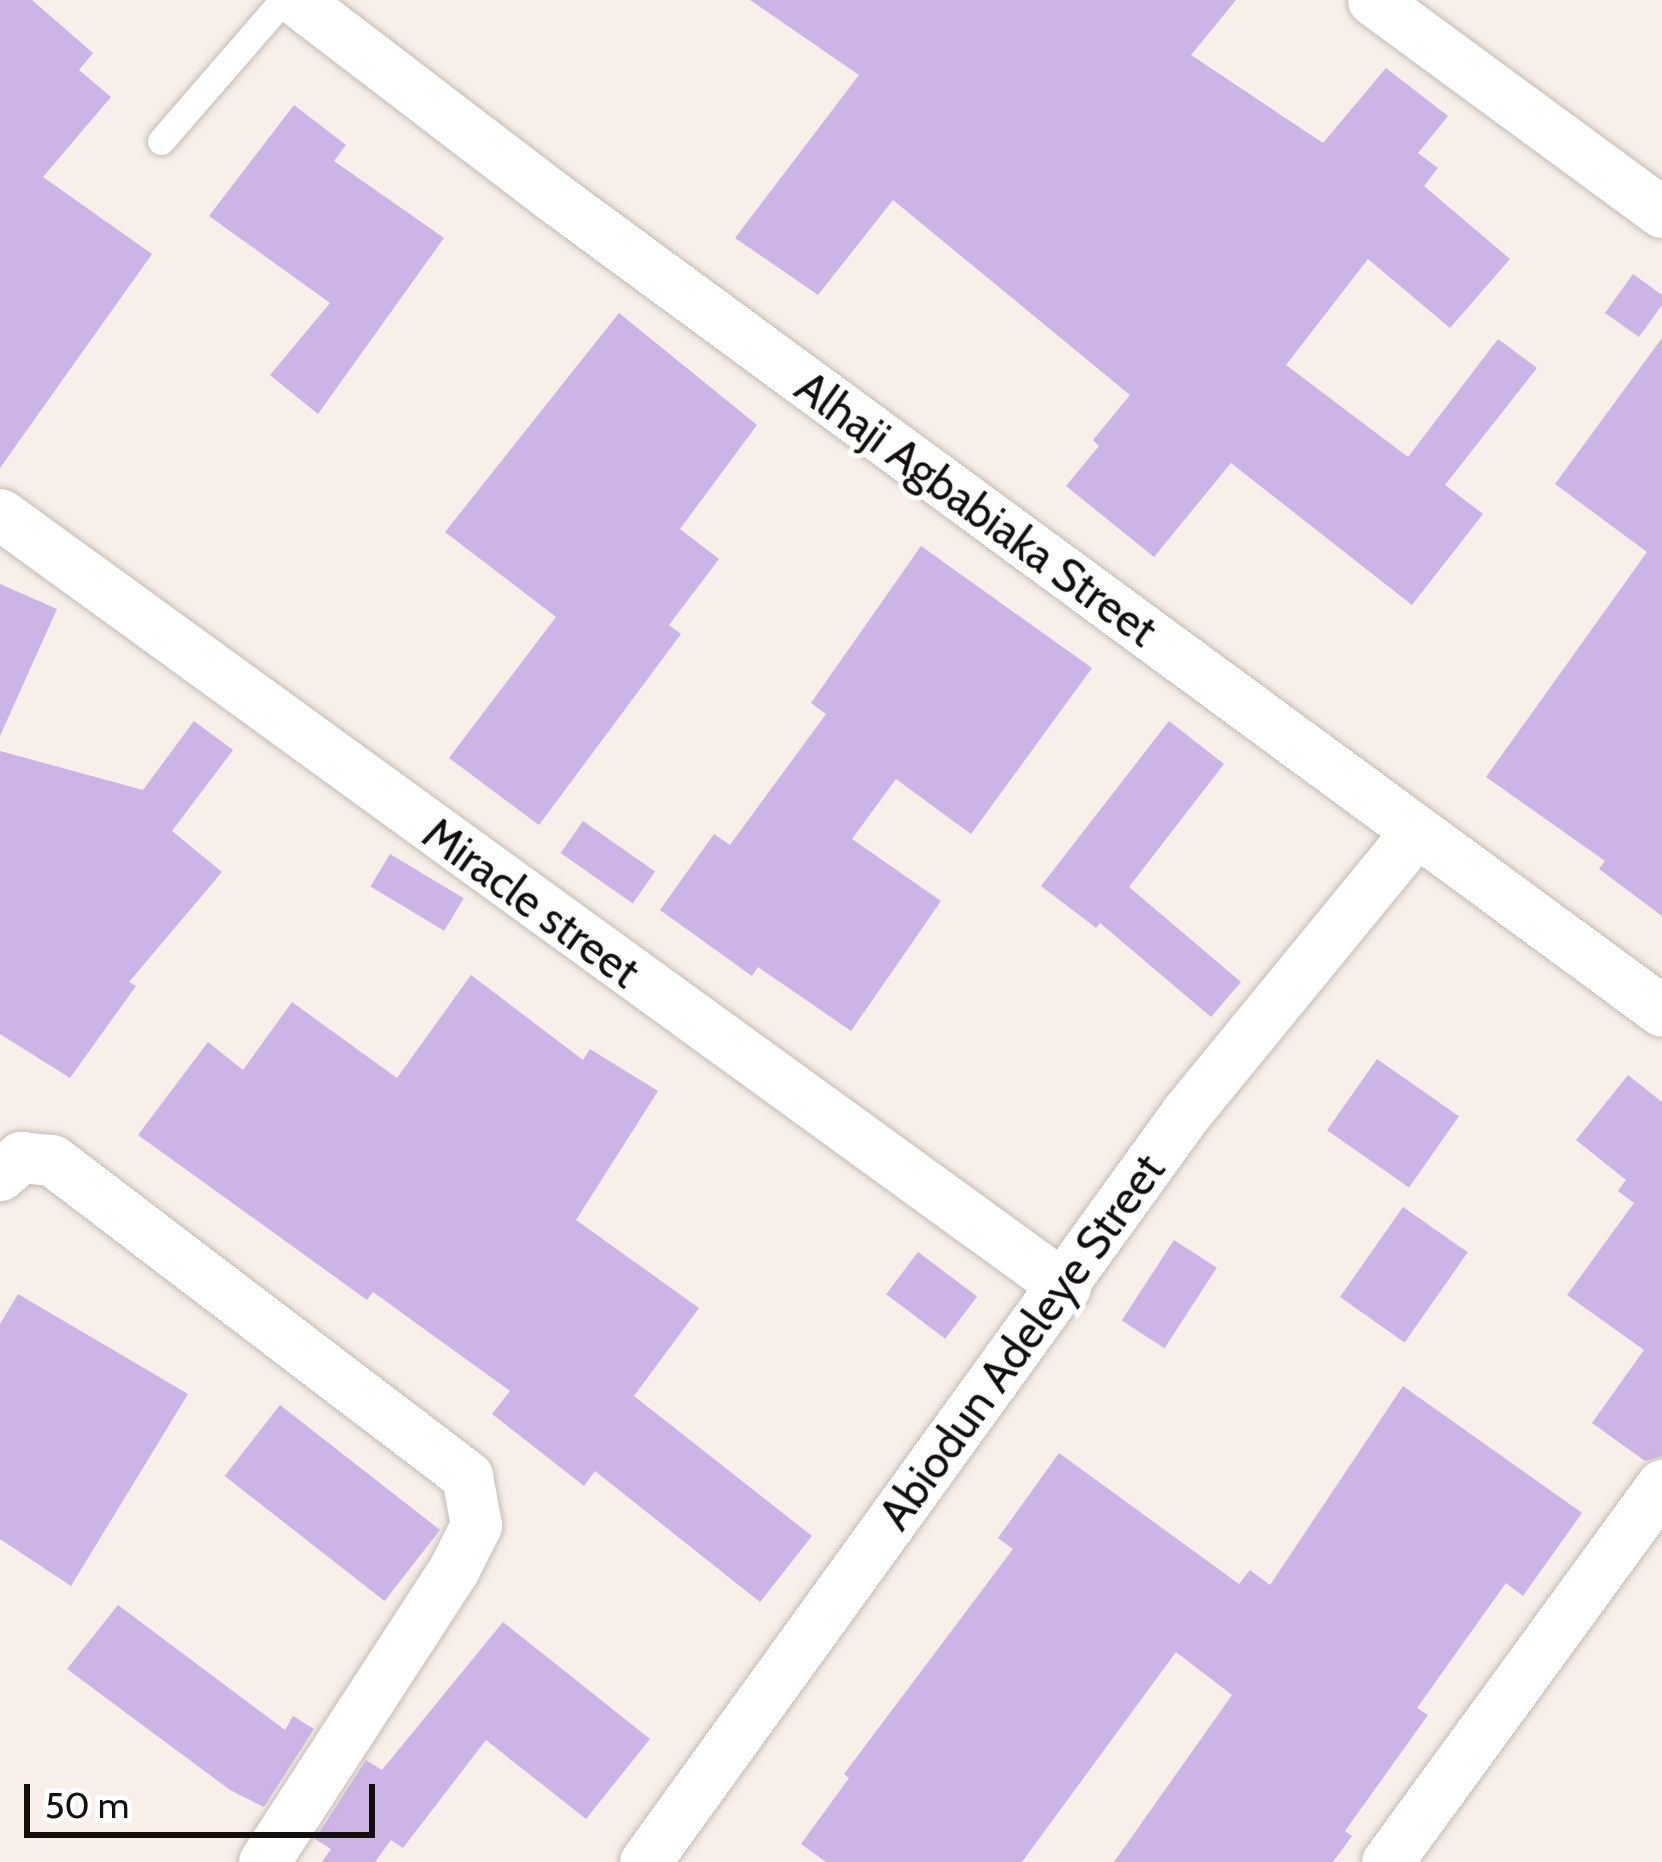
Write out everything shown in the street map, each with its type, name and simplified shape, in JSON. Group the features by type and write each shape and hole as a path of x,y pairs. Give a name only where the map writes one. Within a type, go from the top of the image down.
{"street":[{"name":"Alhaji Agbabiaka Street","path":"296,0 1414,833 1662,1011"},
{"path":"1373,0 1662,212"},
{"name":"Miracle street","path":"0,514 1065,1287"},
{"name":"Abiodun Adeleye Street","path":"644,1862 1065,1287 1186,1113 1414,833"},
{"path":"0,1175 21,1156 52,1160 467,1476 476,1525 454,1569 264,1862"},
{"path":"1387,1862 1662,1485"}],"lane":[{"path":"161,141 283,0"}],"building":[{"path":"0,0 32,0 93,53 79,70 111,97 43,177 152,254 0,468"},
{"path":"750,0 1236,0 1191,55 1323,143 1386,68 1448,116 1418,153 1438,168 1424,186 1510,259 1450,328 1368,259 1286,365 1408,457 1498,339 1537,368 1445,485 1483,514 1412,605 1231,463 1154,557 1066,486 1099,446 1093,440 1130,395 893,200 818,295 735,238 859,75"},
{"path":"294,105 346,145 334,161 444,238 318,414 270,375 330,303 209,216"},
{"path":"1633,274 1662,295 1662,305 1639,337 1605,313"},
{"path":"619,313 757,425 680,529 719,559 669,625 681,634 539,825 449,758 556,617 445,532"},
{"path":"1662,338 1662,916 1599,869 1605,861 1486,777 1647,552 1555,484"},
{"path":"921,546 1092,668 971,834 896,779 852,839 941,901 851,1031 758,967 752,976 660,910 714,834 730,845 826,714 811,703"},
{"path":"0,584 57,609 0,736"},
{"path":"194,721 233,750 172,831 222,872 129,982 136,986 70,1078 0,1034 0,751 143,790"},
{"path":"1169,721 1224,764 1129,887 1241,982 1211,1017 1100,923 1096,928 1041,886"},
{"path":"583,821 655,871 633,903 561,853"},
{"path":"390,854 464,898 444,931 370,887"},
{"path":"471,975 583,1060 590,1049 658,1091 576,1220 699,1308 634,1396 812,1536 760,1602 595,1471 584,1486 492,1414 510,1391 373,1292 367,1300 138,1135 208,1042 243,1070 292,1002 397,1078"},
{"path":"1377,1059 1459,1116 1409,1188 1327,1130"},
{"path":"1628,1075 1662,1102 1662,1456 1645,1461 1592,1423 1644,1350 1567,1295 1634,1203 1618,1191 1626,1180 1576,1140"},
{"path":"1403,1207 1468,1252 1405,1342 1340,1297"},
{"path":"1174,1240 1217,1268 1164,1348 1122,1321"},
{"path":"918,1252 977,1297 945,1339 886,1294"},
{"path":"18,1294 188,1394 71,1586 0,1539 0,1324"},
{"path":"1403,1386 1582,1513 1523,1596 1506,1583 1417,1708 1428,1715 1345,1831 1352,1836 1333,1862 1114,1862 1232,1695 1176,1652 1022,1862 826,1862 801,1844 849,1778 844,1774 1013,1549 998,1538 1059,1453 1239,1584 1250,1570 1270,1585"},
{"path":"280,1405 440,1530 385,1601 225,1476"},
{"path":"118,1605 285,1730 293,1716 314,1729 264,1807 230,1790 67,1669"},
{"path":"503,1622 650,1739 586,1819 486,1740 403,1848 391,1840 375,1862 322,1862 331,1849 315,1839 366,1760 382,1770"}]}
